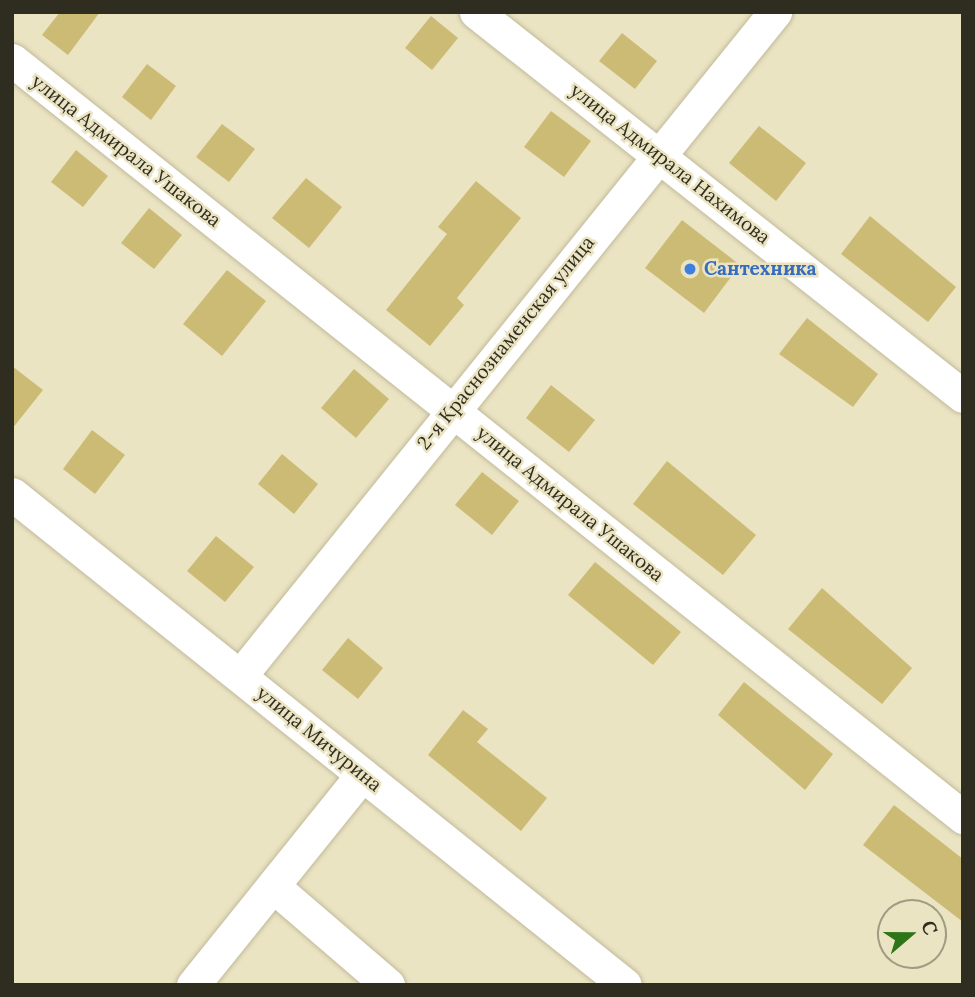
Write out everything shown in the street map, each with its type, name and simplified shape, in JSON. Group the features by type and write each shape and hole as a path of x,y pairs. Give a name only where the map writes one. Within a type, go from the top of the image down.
{"street":[{"name":"улица Адмирала Нахимова","path":"476,12 963,396"},
{"name":"2-я Краснознаменская улица","path":"240,676 451,409 661,156 775,12"},
{"name":"улица Адмирала Ушакова","path":"12,60 963,817"},
{"name":"улица Мичурина","path":"12,494 625,985"},
{"path":"193,985 362,775"},
{"path":"273,886 353,974 388,985"}],"building":[{"path":"60,12 100,12 68,55 42,35"},
{"path":"431,16 458,38 432,70 405,48"},
{"path":"622,33 657,61 635,89 599,61"},
{"path":"147,64 176,86 151,120 122,97"},
{"path":"551,111 591,141 564,177 524,147"},
{"path":"222,124 255,149 229,182 196,157"},
{"path":"759,126 806,163 776,201 729,163"},
{"path":"76,150 108,176 83,207 51,182"},
{"path":"306,178 342,207 309,248 272,218"},
{"path":"476,181 521,218 457,298 464,305 430,346 386,310 447,234 438,227"},
{"path":"149,208 182,235 154,269 121,243"},
{"path":"870,216 956,287 928,322 841,254"},
{"path":"682,220 740,265 704,313 645,268"},
{"path":"227,270 266,301 222,356 183,324"},
{"path":"807,318 878,374 853,407 779,354"},
{"path":"12,366 43,390 12,429"},
{"path":"354,369 389,399 356,438 321,408"},
{"path":"551,385 595,420 569,452 526,418"},
{"path":"92,430 125,455 95,494 63,469"},
{"path":"282,454 318,484 294,514 258,484"},
{"path":"667,461 756,535 723,575 633,504"},
{"path":"482,472 519,501 492,535 455,505"},
{"path":"216,536 254,567 225,602 187,571"},
{"path":"595,562 681,632 653,665 568,595"},
{"path":"822,588 912,668 882,704 788,629"},
{"path":"348,638 383,668 358,699 322,670"},
{"path":"744,682 833,754 805,790 718,715"},
{"path":"463,710 488,729 477,742 547,798 521,831 428,755"},
{"path":"894,805 963,859 963,922 947,910 947,899 933,899 863,845"}],"place":[{"name":"Сантехника","path":"690,269"}]}
